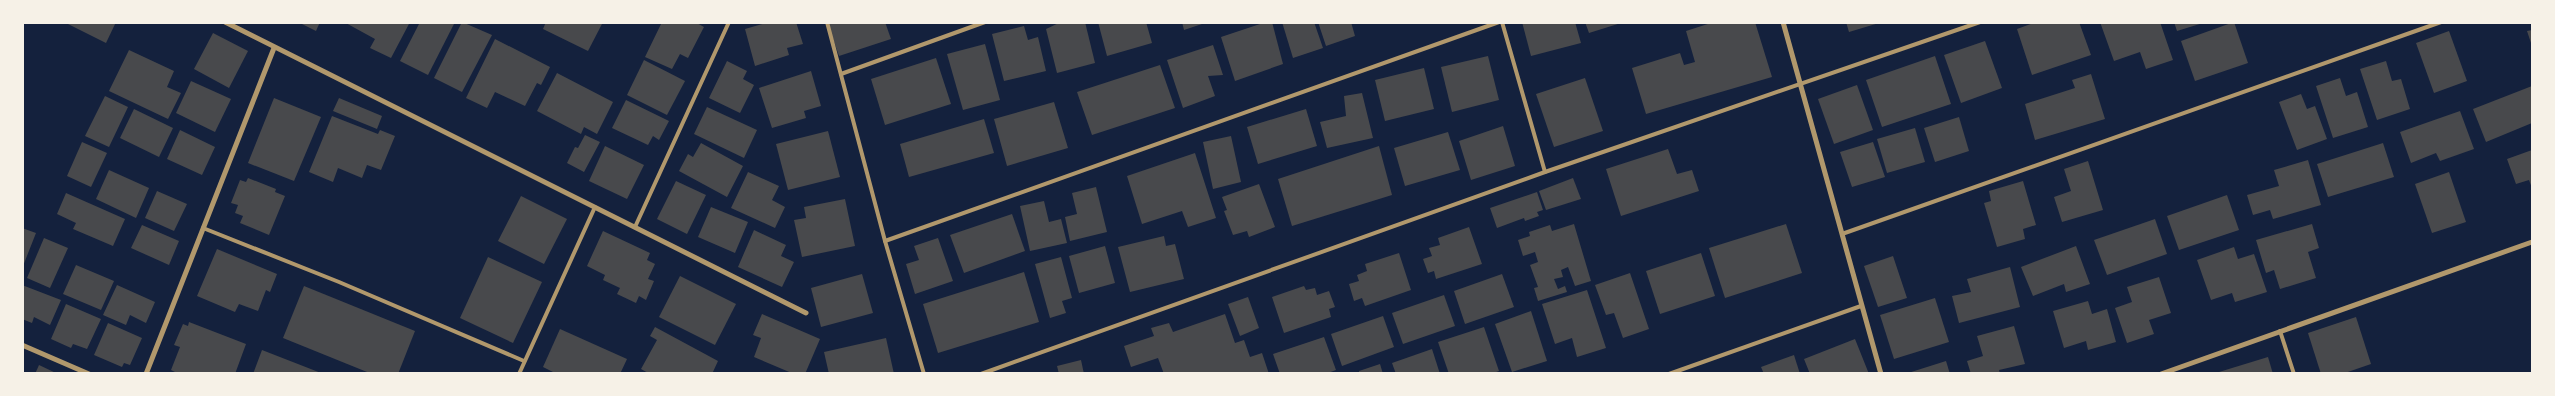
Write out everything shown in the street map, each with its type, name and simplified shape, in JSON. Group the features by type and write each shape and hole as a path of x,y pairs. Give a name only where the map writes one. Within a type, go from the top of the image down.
{"street":[{"path":"224,22 806,313"},
{"path":"1783,22 1840,235 1881,374"},
{"path":"146,374 274,48"},
{"path":"2161,374 2532,242"},
{"path":"22,346 89,374"}],"lane":[{"path":"635,227 729,22"},
{"path":"827,22 885,241 924,374"},
{"path":"841,74 985,22"},
{"path":"885,241 1501,22 1545,172"},
{"path":"981,374 1545,172 1980,22"},
{"path":"1840,235 2441,22"},
{"path":"519,374 595,207"},
{"path":"203,228 339,282 524,361"},
{"path":"1669,374 1861,306"},
{"path":"2280,331 2294,374"}],"building":[{"path":"64,22 116,22 106,43"},
{"path":"298,22 320,22 316,31"},
{"path":"344,22 410,22 391,58 370,48 375,39"},
{"path":"420,22 455,22 428,75 400,61"},
{"path":"462,22 492,35 462,92 434,78"},
{"path":"546,22 603,22 588,51 543,29"},
{"path":"662,22 695,22 704,27 688,58 680,54 672,69 645,57"},
{"path":"769,22 796,22 803,44 787,48 789,55 755,66 745,29"},
{"path":"833,22 885,22 891,39 839,56 828,24"},
{"path":"1061,22 1085,22 1095,63 1057,73 1046,29"},
{"path":"1098,22 1146,22 1152,43 1107,56"},
{"path":"1182,22 1205,22 1205,23 1184,30"},
{"path":"1266,22 1272,22 1283,64 1235,81 1221,37"},
{"path":"1282,22 1314,22 1323,48 1293,58"},
{"path":"1318,22 1351,22 1355,36 1326,46"},
{"path":"1522,22 1575,22 1581,43 1531,56"},
{"path":"1585,22 1621,22 1621,23 1589,33"},
{"path":"1714,22 1755,22 1772,77 1646,114 1632,68 1680,53 1684,65 1695,62 1686,31"},
{"path":"1846,22 1879,22 1879,23 1849,32"},
{"path":"2036,22 2079,22 2091,55 2032,75 2017,29"},
{"path":"2100,22 2160,22 2173,60 2146,69 2140,52 2114,61"},
{"path":"2174,22 2203,22 2203,23 2177,31"},
{"path":"2234,22 2248,63 2195,81 2181,41"},
{"path":"1024,26 1028,40 1038,37 1046,71 1004,81 992,34"},
{"path":"2532,30 2532,46 2527,31"},
{"path":"2449,31 2467,81 2434,93 2416,43"},
{"path":"213,33 248,51 229,88 194,69"},
{"path":"495,39 550,67 541,85 537,83 525,106 495,92 487,108 466,98"},
{"path":"1985,41 2002,88 1961,103 1944,55"},
{"path":"985,44 1000,100 963,110 947,54"},
{"path":"1213,45 1223,75 1208,76 1215,96 1183,108 1167,60"},
{"path":"129,50 174,71 167,87 181,93 168,119 109,91"},
{"path":"1488,56 1499,100 1452,112 1441,67"},
{"path":"1935,56 1951,104 1882,127 1866,80"},
{"path":"936,58 951,104 885,125 871,79"},
{"path":"644,60 685,81 667,115 627,95"},
{"path":"727,61 747,71 743,79 754,85 740,113 709,98"},
{"path":"2386,61 2392,81 2401,79 2410,109 2377,120 2360,69"},
{"path":"1160,65 1175,108 1092,135 1077,92"},
{"path":"1424,68 1434,109 1385,121 1375,80"},
{"path":"811,71 821,106 804,111 806,118 772,128 759,88"},
{"path":"557,73 613,102 597,134 584,127 581,134 537,111"},
{"path":"2091,74 2105,119 2035,140 2025,104 2075,88 2072,80"},
{"path":"1585,78 1603,131 1554,147 1536,94"},
{"path":"2340,78 2346,96 2357,92 2368,127 2333,138 2316,86"},
{"path":"191,81 231,99 215,132 176,113"},
{"path":"1857,85 1873,130 1834,144 1818,99"},
{"path":"2532,86 2532,123 2486,142 2473,109"},
{"path":"1362,93 1373,138 1327,148 1320,122 1346,116 1344,96"},
{"path":"2301,94 2307,109 2315,106 2327,139 2297,150 2279,102"},
{"path":"105,96 128,107 109,147 85,136"},
{"path":"274,98 321,117 294,181 248,163"},
{"path":"339,98 382,116 377,129 333,111"},
{"path":"626,100 669,121 659,140 653,136 648,145 612,128"},
{"path":"1054,102 1068,148 1007,166 994,119"},
{"path":"707,107 757,130 744,158 694,134"},
{"path":"134,109 173,128 159,157 120,138"},
{"path":"1306,109 1317,146 1258,164 1247,127"},
{"path":"2460,111 2474,149 2440,161 2436,153 2411,163 2400,132"},
{"path":"332,116 378,134 380,130 395,136 381,170 367,165 362,178 338,168 333,182 309,172"},
{"path":"1959,117 1969,151 1935,162 1924,128"},
{"path":"984,119 994,153 909,177 900,144"},
{"path":"1503,126 1515,166 1471,180 1459,141"},
{"path":"1915,128 1925,162 1887,173 1877,139"},
{"path":"180,130 215,147 202,175 167,159"},
{"path":"828,131 840,177 788,190 776,144"},
{"path":"1448,132 1460,170 1405,186 1394,148"},
{"path":"585,135 600,142 584,172 567,163 575,147 578,148"},
{"path":"1231,136 1241,182 1213,189 1203,142"},
{"path":"82,142 107,153 91,187 67,176"},
{"path":"1873,142 1885,177 1852,187 1840,152"},
{"path":"701,143 743,166 727,197 679,171 688,154 693,157"},
{"path":"2383,143 2394,177 2328,197 2317,164"},
{"path":"605,146 644,165 627,199 589,181"},
{"path":"1379,146 1392,195 1292,226 1278,179"},
{"path":"1668,149 1677,174 1692,170 1699,191 1621,216 1606,169"},
{"path":"2532,150 2532,188 2529,180 2516,184 2507,159"},
{"path":"1195,153 1216,218 1188,227 1182,211 1142,224 1127,176"},
{"path":"2308,160 2321,205 2273,219 2270,210 2253,215 2247,195 2279,186 2274,170"},
{"path":"2088,161 2103,210 2062,222 2054,197 2071,191 2064,169"},
{"path":"109,170 149,188 136,218 96,199"},
{"path":"748,172 779,186 772,200 785,207 775,228 731,208"},
{"path":"2449,172 2466,222 2432,233 2415,184"},
{"path":"248,178 276,189 275,192 285,196 269,235 240,223 243,216 235,213 238,205 231,203 240,180 246,182"},
{"path":"1573,178 1581,199 1546,210 1539,191"},
{"path":"676,181 706,195 687,234 657,219"},
{"path":"2023,181 2036,225 2023,229 2025,239 1997,247 1984,203 1991,201 1989,191"},
{"path":"1259,184 1275,227 1249,237 1247,231 1233,235 1224,211 1227,210 1222,197"},
{"path":"1096,187 1107,232 1070,241 1065,217 1077,214 1072,193"},
{"path":"157,191 187,204 174,231 145,218"},
{"path":"1537,192 1543,210 1537,212 1539,216 1525,221 1524,218 1497,228 1490,208"},
{"path":"66,193 125,219 113,246 73,229 76,223 57,214"},
{"path":"2227,195 2239,230 2179,250 2167,216"},
{"path":"521,196 567,219 544,264 498,241"},
{"path":"845,199 855,246 802,257 794,220 806,218 804,207"},
{"path":"1044,201 1049,222 1061,219 1067,243 1030,251 1020,206"},
{"path":"711,207 748,222 735,253 698,237"},
{"path":"1012,214 1025,251 964,273 950,235"},
{"path":"2155,219 2167,254 2107,275 2094,240"},
{"path":"1574,224 1591,281 1575,286 1568,267 1561,270 1563,277 1554,279 1558,289 1565,286 1567,292 1538,301 1534,288 1538,287 1530,265 1538,262 1535,252 1523,256 1518,240 1530,236 1529,232 1550,225 1552,231"},
{"path":"1786,224 1802,273 1725,298 1709,248"},
{"path":"2312,224 2319,248 2308,252 2316,278 2280,289 2274,270 2266,273 2256,240"},
{"path":"142,225 179,241 169,265 131,248"},
{"path":"1469,227 1482,264 1436,279 1434,271 1428,273 1423,259 1432,256 1429,248 1440,245 1438,238"},
{"path":"22,228 36,233 23,266 22,266"},
{"path":"754,230 786,245 781,256 794,262 782,287 738,267"},
{"path":"603,231 650,253 647,260 655,264 648,279 654,281 646,300 639,296 636,303 617,294 620,288 603,280 605,275 587,266"},
{"path":"1164,236 1166,246 1175,244 1184,279 1130,292 1118,247"},
{"path":"44,238 68,248 50,288 27,278"},
{"path":"938,238 953,281 915,294 906,264 919,260 914,246"},
{"path":"1105,246 1115,283 1079,293 1069,256"},
{"path":"2076,246 2090,284 2066,292 2064,284 2033,296 2021,267"},
{"path":"2234,247 2238,259 2254,254 2267,292 2235,302 2232,293 2211,300 2197,260"},
{"path":"217,249 277,274 270,292 266,290 258,311 239,304 235,312 197,296"},
{"path":"1399,253 1411,290 1365,306 1362,298 1354,301 1349,284 1359,281 1357,275 1367,271 1365,264"},
{"path":"1701,253 1715,296 1660,314 1646,271"},
{"path":"1893,256 1907,298 1878,307 1864,266"},
{"path":"488,257 542,282 513,343 460,318"},
{"path":"1061,257 1072,298 1062,301 1066,313 1050,318 1035,264"},
{"path":"76,265 114,281 101,310 63,294"},
{"path":"2010,267 2020,307 1959,323 1952,296 1971,292 1967,279"},
{"path":"1024,272 1039,322 938,353 923,304"},
{"path":"1630,273 1649,329 1623,338 1614,313 1606,315 1595,285"},
{"path":"862,274 873,313 821,327 811,288"},
{"path":"1502,274 1514,307 1465,324 1454,291"},
{"path":"680,276 736,304 715,345 659,317"},
{"path":"2159,277 2171,313 2149,320 2154,334 2127,343 2115,308 2132,302 2127,287"},
{"path":"22,285 61,300 50,325 34,317 32,323 22,319"},
{"path":"117,285 155,302 146,323 130,315 126,325 103,315"},
{"path":"304,286 415,331 398,374 372,374 283,338"},
{"path":"1304,286 1306,290 1315,288 1317,295 1329,291 1335,307 1329,309 1331,317 1284,333 1272,297"},
{"path":"1587,290 1606,348 1577,357 1572,338 1555,344 1542,304"},
{"path":"1444,295 1455,326 1403,344 1392,313"},
{"path":"1248,297 1259,328 1240,336 1228,304"},
{"path":"1935,298 1949,342 1894,359 1880,315"},
{"path":"2088,301 2092,314 2107,309 2116,342 2088,350 2086,341 2064,348 2053,311"},
{"path":"66,304 101,319 87,349 73,344 71,348 51,339"},
{"path":"1531,311 1547,361 1512,372 1495,324"},
{"path":"762,314 820,339 805,374 794,374 754,357 761,338 753,335"},
{"path":"1225,314 1235,343 1244,340 1250,357 1262,353 1269,374 1164,374 1158,358 1131,367 1124,346 1154,336 1151,328 1169,323 1173,332"},
{"path":"1383,316 1394,347 1342,366 1331,334"},
{"path":"2356,317 2371,364 2342,374 2321,374 2308,333"},
{"path":"189,322 246,344 235,374 179,374 171,370 180,347 174,345 183,324 188,326"},
{"path":"108,323 142,338 130,365 124,363 122,367 94,355"},
{"path":"2014,326 2025,364 1999,370 2000,374 1971,374 1967,361 1983,356 1977,336"},
{"path":"655,327 718,361 712,374 650,374 641,369 657,340 650,336"},
{"path":"1484,327 1499,371 1491,374 1449,374 1438,342"},
{"path":"560,329 627,359 620,374 557,374 543,367"},
{"path":"1324,337 1336,370 1325,374 1280,374 1273,354"},
{"path":"886,338 894,374 829,374 824,352"},
{"path":"1855,339 1869,374 1810,374 1804,359"},
{"path":"1432,349 1440,374 1396,374 1392,363"},
{"path":"262,350 321,373 321,374 253,374"},
{"path":"1794,355 1800,374 1764,374 1761,367"},
{"path":"2268,357 2273,374 2220,374 2219,372"},
{"path":"1081,360 1084,374 1059,374 1057,366"},
{"path":"1946,361 1950,374 1908,374 1908,373"},
{"path":"1380,364 1383,374 1359,374 1359,371"},
{"path":"39,365 58,374 35,374"}]}
